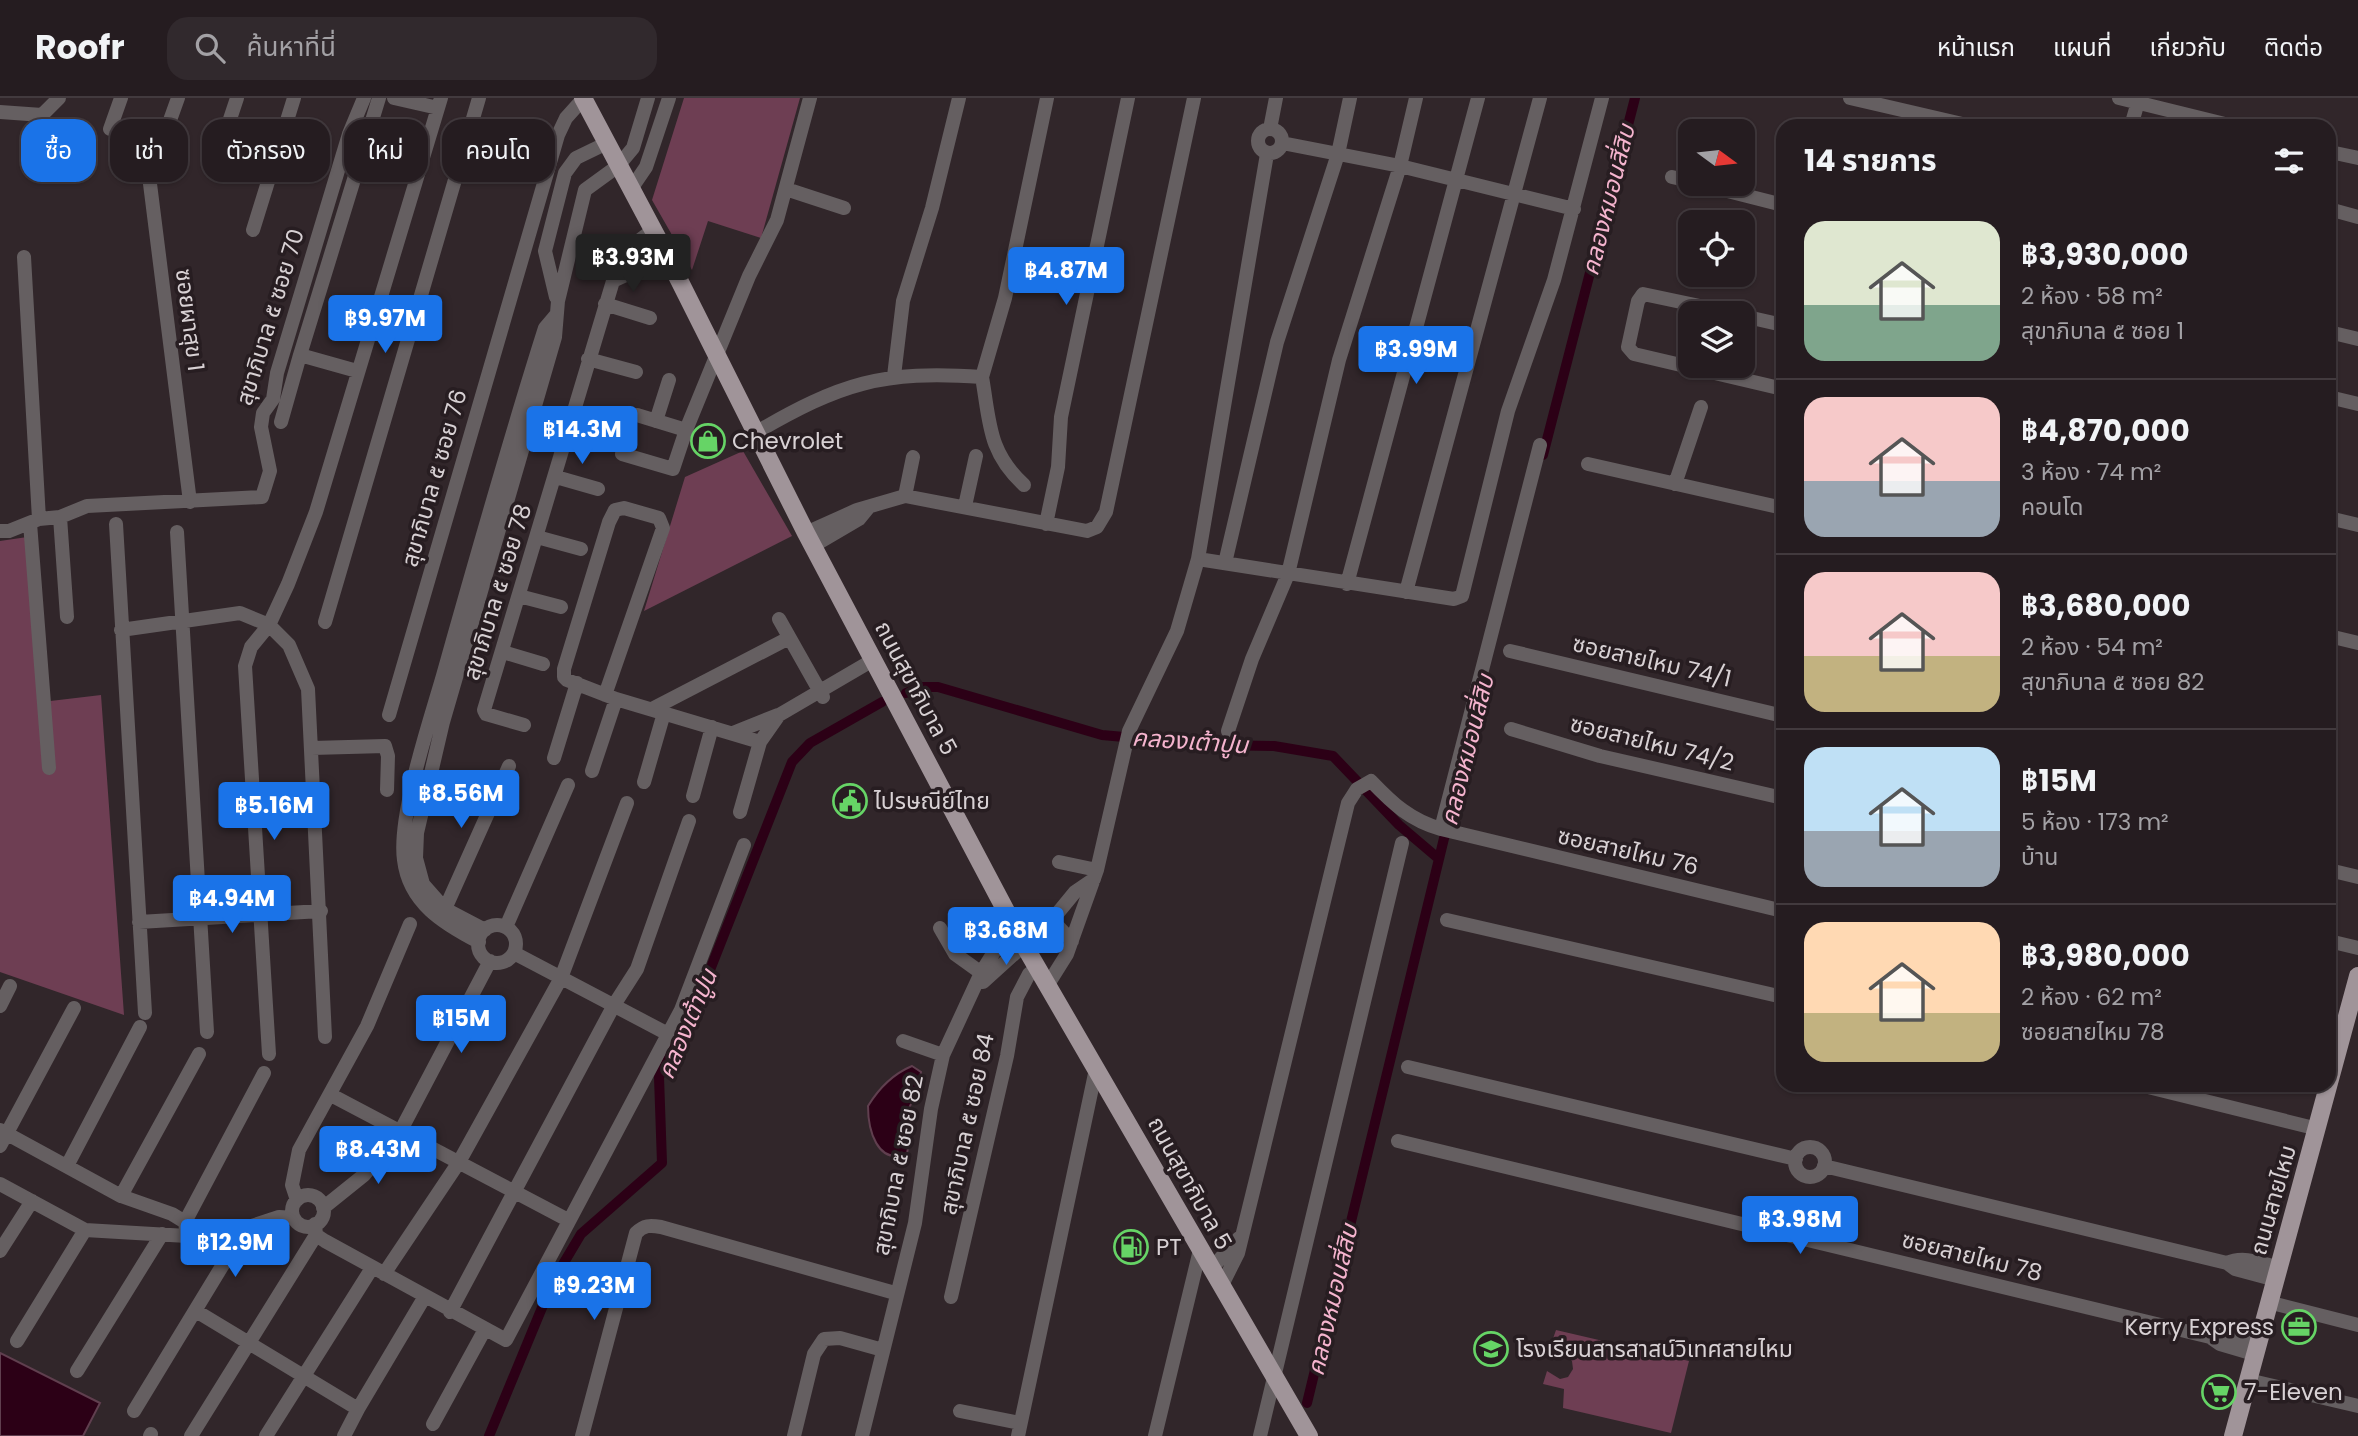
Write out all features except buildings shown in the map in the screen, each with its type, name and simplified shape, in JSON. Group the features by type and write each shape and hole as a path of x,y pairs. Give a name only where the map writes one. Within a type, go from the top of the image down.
{"main road":[{"name":"ถนนสุขาภิบาล 5","path":"583,98 718,355 809,539 1021,937 1304,1428"},
{"name":"ถนนสายไหม","path":"2336,1040 2358,976"},
{"name":"ถนนสายไหม","path":"2233,1436 2255,1348 2318,1129 2325,1092"}],"street":[{"path":"16,98 7,113 42,116 59,98"},
{"path":"114,119 121,98"},
{"path":"170,119 178,98"},
{"path":"230,119 237,98"},
{"path":"253,230 294,98"},
{"name":"สุขาภิบาล ๕ ซอย 70","path":"0,531 60,516 87,506 262,497 270,471 261,427 263,413 273,398 277,373 349,134 364,98"},
{"path":"281,422 379,98"},
{"path":"269,1054 245,666 251,647 269,625 316,512 440,103 394,98"},
{"path":"325,622 479,98"},
{"name":"สุขาภิบาล ๕ ซอย 76","path":"388,715 558,135 566,118 583,98"},
{"path":"482,936 439,920 425,907 409,880 404,860 404,838 495,519 545,328 557,308 585,190 618,166 633,148 648,98"},
{"path":"631,188 646,167 669,98"},
{"path":"622,454 673,470 701,387 718,355 749,276 772,233 810,98"},
{"path":"894,376 903,301 932,208 959,98"},
{"path":"1024,485 1000,460 990,428 982,377 1005,298 1047,98"},
{"path":"1045,524 1058,467 1062,417 1128,98"},
{"path":"809,539 857,510 905,496 1087,531 1097,527 1106,512 1194,98"},
{"path":"1270,129 1276,98"},
{"path":"1225,563 1277,342 1338,154 1350,98"},
{"path":"1228,731 1252,659 1288,574 1339,360 1400,166 1416,98"},
{"path":"1347,584 1403,368 1458,180 1478,98"},
{"path":"1406,592 1516,196 1540,98"},
{"path":"1198,559 1454,599 1462,596 1508,411 1574,209 1602,98"},
{"path":"1850,98 1941,119"},
{"path":"2119,98 2205,119"},
{"path":"2133,119 2138,102"},
{"path":"1270,129 1281,135 1282,144 1278,151 1267,154 1260,149 1258,140 1262,132 1270,129"},
{"path":"557,308 545,251 565,173 576,158 607,143"},
{"path":"1282,144 1400,166 1574,209"},
{"path":"633,148 646,167"},
{"path":"2336,153 2358,158"},
{"path":"1048,986 1067,954 1095,874 1127,736 1177,631 1198,559 1267,154"},
{"path":"1672,177 1678,178"},
{"name":"ซอยผาสุข 1","path":"150,182 190,502"},
{"path":"786,189 844,208"},
{"path":"1747,196 1776,203"},
{"path":"2336,211 2358,217"},
{"name":"สุขาภิบาล ๕ ซอย 78","path":"524,725 486,714 613,281 618,256 653,230"},
{"path":"613,281 667,256"},
{"path":"24,257 34,521 49,768"},
{"path":"1678,301 1643,294 1638,301 1628,343 1634,354 1678,364"},
{"path":"605,304 650,318"},
{"path":"1755,319 1776,323"},
{"path":"2336,334 2358,339"},
{"path":"300,355 357,371"},
{"path":"589,359 636,372"},
{"path":"755,433 825,396 860,383 894,376 930,373 982,377"},
{"path":"1736,378 1776,387"},
{"path":"656,421 669,380"},
{"path":"2336,399 2358,404"},
{"path":"1675,484 1701,407"},
{"path":"637,415 686,430"},
{"path":"572,418 617,431"},
{"path":"1443,830 1540,445"},
{"path":"965,506 976,456"},
{"path":"905,496 913,457"},
{"path":"1588,464 1776,506"},
{"path":"556,477 598,489"},
{"path":"592,771 611,697 662,535 662,522 659,518 624,508 611,514 564,669 564,677 611,697 760,742"},
{"path":"60,516 67,617"},
{"path":"2336,520 2358,525"},
{"path":"68,1164 142,1020 139,922 116,524"},
{"path":"177,532 207,1032"},
{"path":"537,537 581,549"},
{"path":"520,596 561,607"},
{"path":"121,630 240,612 269,625 289,645 303,672 308,689 312,748 325,1037"},
{"path":"779,619 818,695"},
{"path":"643,782 658,711 789,638"},
{"path":"2336,638 2358,643"},
{"name":"ซอยสายไหม 74/1","path":"1510,651 1776,714"},
{"path":"503,652 543,664"},
{"path":"733,733 779,715 875,663"},
{"path":"554,758 578,683"},
{"path":"740,812 760,742 779,715"},
{"path":"693,796 712,727"},
{"name":"ซอยสายไหม 74/2","path":"1511,729 1600,756 1776,796"},
{"path":"312,748 384,746 388,757 387,790"},
{"path":"445,909 509,766"},
{"path":"423,777 416,858 423,884 445,909 482,936"},
{"name":"ซอยสายไหม 76","path":"1241,1234 1348,803 1361,786 1371,781 1414,820 1443,830 1776,909"},
{"path":"506,927 568,785"},
{"path":"266,1436 378,1271 459,1162 561,978 627,803"},
{"path":"450,1312 614,1005 637,969 689,821"},
{"path":"1260,1436 1402,844"},
{"path":"191,1436 250,1344 316,1230 323,1208 319,1199 310,1195 297,1200 292,1208 294,1218 301,1225 316,1230 424,1298 506,1340 668,1034 689,990 744,845"},
{"path":"1059,862 1095,874"},
{"path":"2336,872 2358,877"},
{"path":"1072,941 1052,920 1075,892 1095,874"},
{"path":"139,922 321,911"},
{"name":"สุขาภิบาล ๕ ซอย 82","path":"862,1436 895,1293 915,1223 931,1109 943,1055 974,990 985,975 1021,937 1052,920"},
{"path":"1447,920 1776,995"},
{"path":"297,1200 292,1185 299,1150 367,1026 410,924"},
{"path":"482,936 497,925 506,927 514,937 514,953"},
{"path":"940,928 955,954 985,975"},
{"path":"482,936 481,953 490,961 501,962 514,953"},
{"path":"2336,943 2358,948"},
{"path":"514,953 668,1034"},
{"path":"323,1208 364,1175 400,1132 490,961"},
{"name":"สุขาภิบาล ๕ ซอย 84","path":"951,1297 1004,1069 1017,998 1029,974 1038,967"},
{"path":"0,1006 10,986"},
{"path":"74,1009 2,1137 68,1164 121,1196 172,1214 186,1229"},
{"path":"903,1041 943,1055"},
{"path":"121,1196 200,1054"},
{"path":"1408,1067 1796,1159 1803,1149 1813,1147 1821,1152 1824,1166 2227,1263 2236,1259 2246,1260 2278,1274"},
{"path":"960,1411 1019,1430 1096,1069"},
{"path":"186,1229 264,1073"},
{"path":"2168,1092 2318,1129"},
{"path":"331,1095 516,1190 568,1220"},
{"name":"ซอยสายไหม 78","path":"1398,1141 2210,1337 2222,1335 2255,1348"},
{"path":"0,1184 85,1230 162,1234 186,1229 227,1234 279,1217 294,1218"},
{"path":"0,1251 32,1201"},
{"path":"582,1436 636,1233 641,1228 661,1227 895,1293"},
{"path":"17,1341 85,1230"},
{"path":"77,1371 162,1234"},
{"path":"134,1411 227,1258 227,1234"},
{"path":"1211,1269 1241,1234"},
{"path":"1222,1287 1235,1262 1241,1234"},
{"path":"1155,1436 1200,1250"},
{"path":"344,1436 424,1298"},
{"path":"2268,1302 2358,1325"},
{"path":"196,1311 358,1409"},
{"path":"433,1424 484,1331"},
{"path":"794,1436 814,1354 824,1339 840,1338 883,1350"},
{"path":"2248,1380 2358,1406"}],"shaded area":[{"path":"684,98 800,98 761,238 708,221 692,270 652,200"},
{"path":"743,451 792,536 644,611 685,477"},
{"path":"34,536 42,702 101,695 124,1015 0,972 0,541"},
{"path":"912,1066 921,1072 918,1090 904,1118 910,1135 907,1154 888,1155 881,1150 872,1135 868,1106 887,1082"},
{"path":"1556,1330 1689,1361 1671,1433 1563,1408 1564,1389 1543,1384 1547,1371 1560,1379 1568,1377 1573,1369 1572,1361 1560,1352 1548,1353"},
{"path":"0,1353 100,1403 83,1436 0,1436"}],"waterway":[{"name":"คลองหมอนสี่สิบ","path":"1543,455 1635,98"},
{"name":"คลองเต้าปูน","path":"906,693 920,687 938,687 1102,735 1213,745 1274,746 1333,756 1399,825 1439,859"},
{"name":"คลองเต้าปูน","path":"489,1436 553,1281 581,1234 662,1163 659,1077 695,1008 792,762 810,743 882,702"},
{"name":"คลองหมอนสี่สิบ","path":"1307,1403 1447,826"}],"place":[{"name":"Chevrolet","path":"708,441"},
{"name":"ไปรษณีย์ไทย","path":"850,801"},
{"name":"PT","path":"1131,1247"},
{"name":"Kerry Express","path":"2299,1327"},
{"name":"โรงเรียนสารสาสน์วิเทศสายไหม","path":"1491,1349"},
{"name":"7-Eleven","path":"2219,1392"}]}
